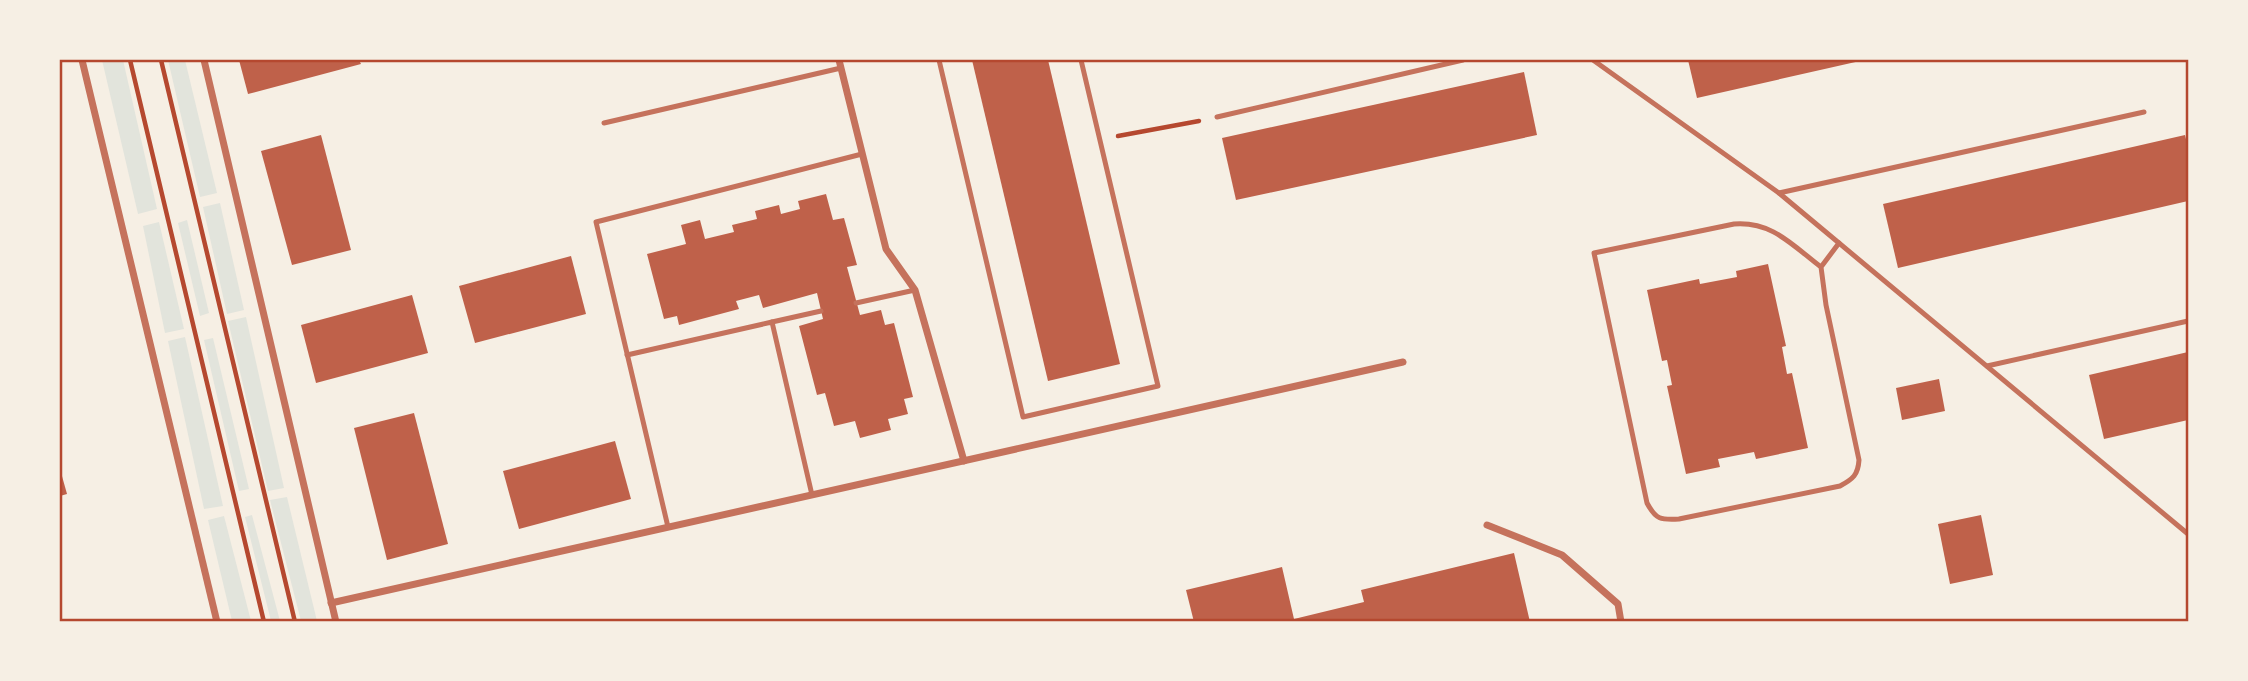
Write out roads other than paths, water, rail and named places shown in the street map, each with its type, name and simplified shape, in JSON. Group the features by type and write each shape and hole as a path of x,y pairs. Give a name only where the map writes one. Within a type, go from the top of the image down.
{"street":[{"path":"82,60 217,621"},
{"path":"204,60 336,621"},
{"path":"840,64 886,249 915,290 964,461"},
{"path":"331,603 1404,362"},
{"path":"1487,525 1562,555 1618,604 1621,621"}],"lane":[{"path":"939,60 1023,417 1158,386 1081,60"},
{"path":"1217,117 1463,60"},
{"path":"1593,60 1779,193 2189,534"},
{"path":"604,123 840,64"},
{"path":"1779,193 2144,112"},
{"path":"668,527 596,222 862,154"},
{"path":"1821,267 1764,226 1750,223 1594,253 1647,503 1653,514 1663,520 1679,519 1840,486 1852,480 1859,471 1821,267 1839,243"},
{"path":"856,303 915,290"},
{"path":"627,355 821,311"},
{"path":"1987,366 2189,321"},
{"path":"772,322 812,495"}]}
